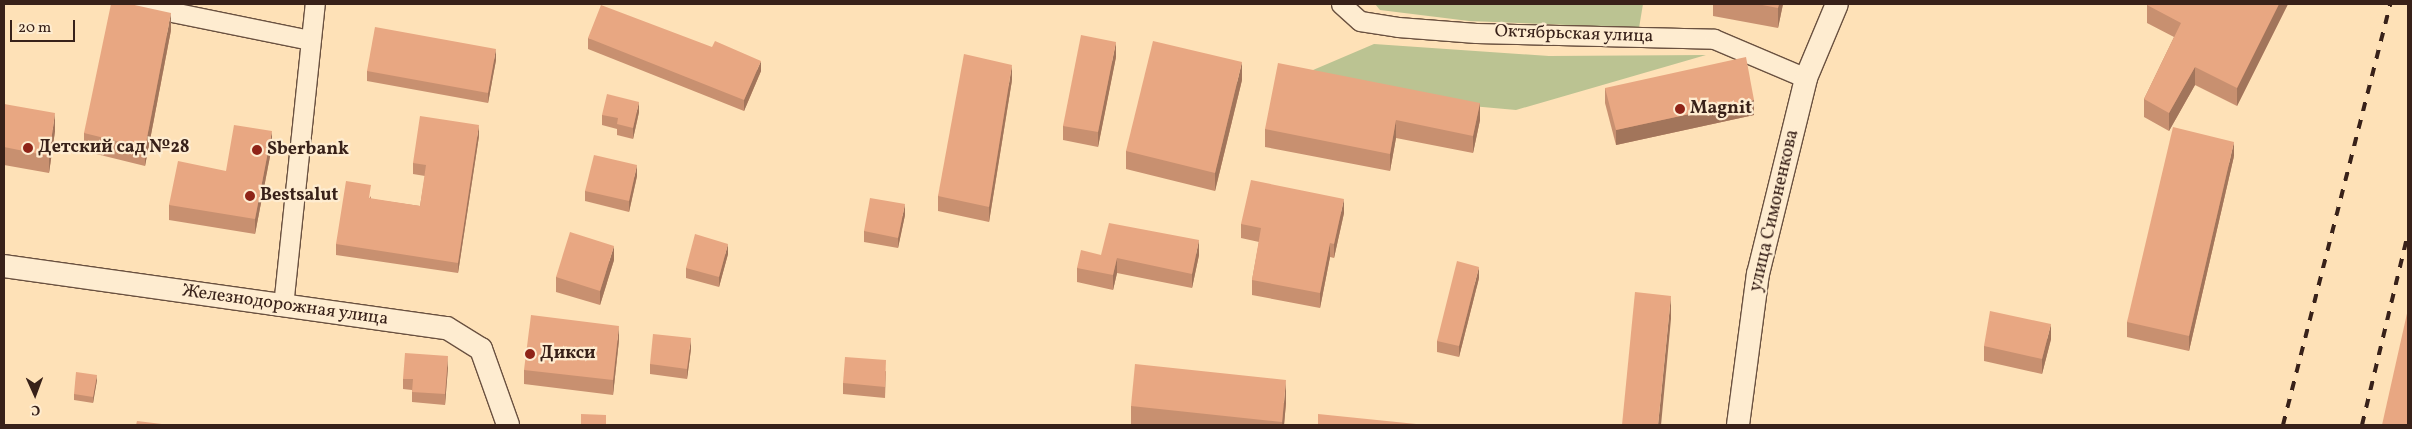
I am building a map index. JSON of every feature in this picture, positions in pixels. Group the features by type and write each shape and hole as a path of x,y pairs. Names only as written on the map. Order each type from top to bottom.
{"street":[{"path":"133,4 310,40"},
{"path":"283,306 315,4"},
{"name":"Октябрьская улица","path":"1341,4 1360,21 1398,27 1476,33 1714,39 1806,78"},
{"name":"улица Симоненкова","path":"1738,425 1758,274 1806,78 1837,4"},
{"name":"Железнодорожная улица","path":"4,266 447,328 481,348 508,425"}],"green space":[{"path":"1375,4 1643,4 1639,28 1469,21 1380,10"},
{"path":"1374,44 1549,56 1706,55 1516,110 1449,104 1299,76"}],"building":[{"path":"111,4 130,4 171,13 145,148 84,133"},
{"path":"1757,4 1779,4 1778,8"},
{"path":"2147,4 2279,4 2237,88 2195,67 2169,113 2144,99 2181,23"},
{"path":"601,5 712,47 715,41 761,61 744,100 588,38"},
{"path":"375,27 496,49 488,93 367,71"},
{"path":"1081,35 1116,42 1098,132 1063,126"},
{"path":"1153,41 1242,62 1215,173 1126,151"},
{"path":"964,54 1012,65 989,207 938,196"},
{"name":"Magnit","path":"1746,57 1754,100 1616,130 1605,88"},
{"path":"1278,63 1480,103 1473,136 1396,120 1390,154 1265,129"},
{"path":"607,94 639,102 633,128 617,124 618,118 602,115"},
{"path":"4,104 55,113 49,156 4,147"},
{"path":"420,116 479,125 458,263 336,244 346,181 371,185 369,198 420,206 426,165 413,163"},
{"path":"234,125 272,131 255,219 169,205 178,161 226,171"},
{"path":"2173,127 2234,142 2189,336 2127,322"},
{"path":"594,155 637,165 629,201 585,191"},
{"path":"1251,180 1344,199 1334,244 1330,243 1320,293 1252,280 1261,228 1241,224"},
{"path":"870,198 905,204 898,238 864,231"},
{"path":"1109,223 1199,240 1192,274 1117,258 1113,275 1077,268 1081,250 1101,255"},
{"path":"570,232 614,246 600,291 556,277"},
{"path":"695,234 728,244 719,277 686,268"},
{"path":"1457,261 1479,267 1459,346 1437,341"},
{"path":"1635,292 1671,296 1658,425 1622,425"},
{"path":"2408,309 2408,425 2382,425"},
{"path":"1990,311 2051,324 2042,359 1984,346"},
{"path":"531,315 619,326 613,380 524,370"},
{"path":"653,334 691,338 687,369 650,364"},
{"path":"405,353 448,356 445,394 412,392 413,379 403,379"},
{"path":"845,357 886,360 885,387 843,383"},
{"path":"1135,364 1286,380 1282,422 1131,406"},
{"path":"76,372 97,375 93,397 74,394"},
{"path":"581,414 606,415 606,425 581,425"},
{"path":"1318,414 1426,425 1318,425"},
{"path":"137,421 170,425 136,425"}],"railway":[{"path":"2283,425 2390,4"},
{"path":"2362,425 2408,233"}],"place":[{"name":"Magnit","path":"1680,109"},
{"name":"Детский сад №28","path":"28,148"},
{"name":"Sberbank","path":"257,150"},
{"name":"Bestsalut","path":"250,196"},
{"name":"Дикси","path":"530,354"}]}
